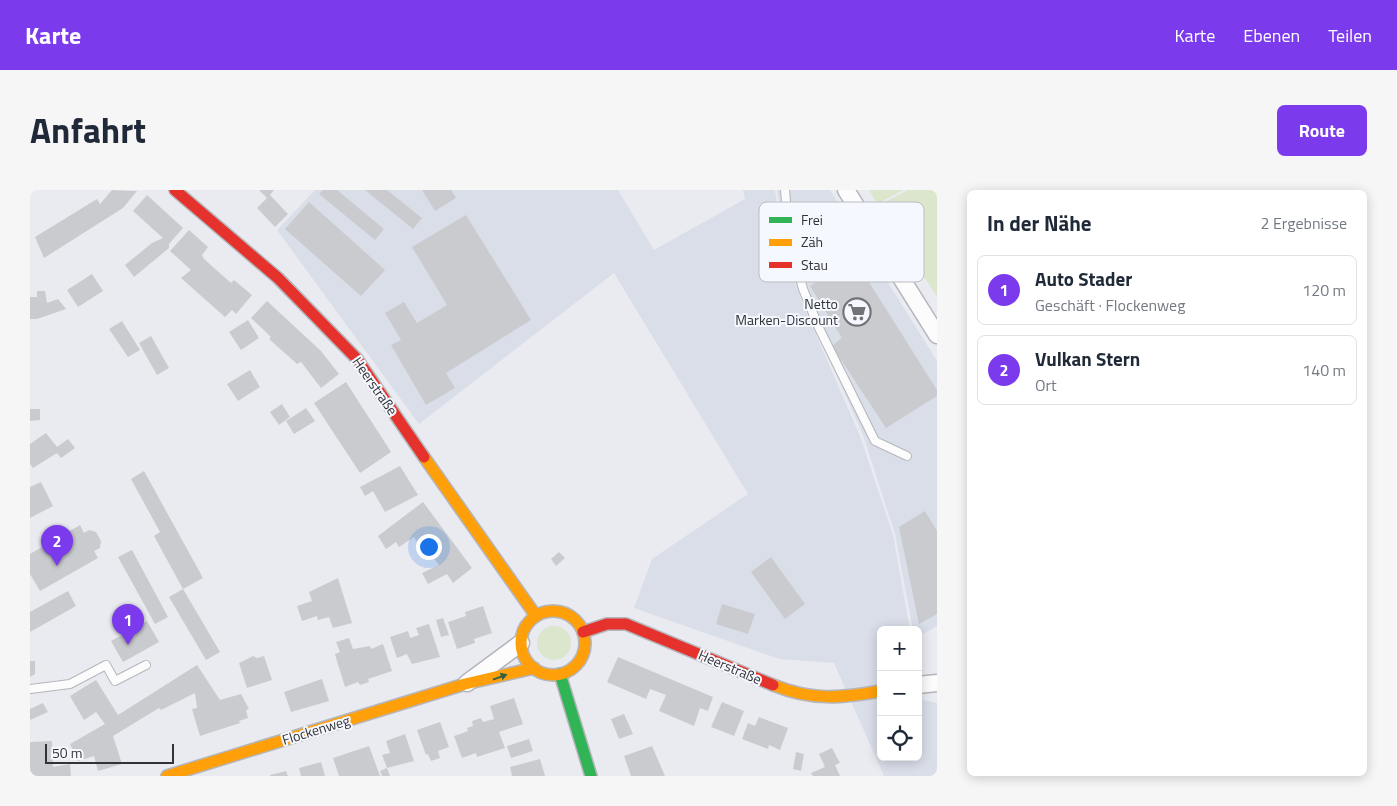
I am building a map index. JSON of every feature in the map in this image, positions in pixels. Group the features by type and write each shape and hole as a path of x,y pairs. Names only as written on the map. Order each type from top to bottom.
{"street":[{"name":"Heerstraße","path":"175,190 278,278 357,359 452,499 536,616"},
{"path":"846,190 854,202"},
{"path":"904,282 937,334"},
{"path":"544,612 563,612 572,617 583,632 585,641 581,658 576,665 560,674 542,673 534,668 523,652 521,643 526,628 536,616 544,612"},
{"name":"Heerstraße","path":"583,632 607,624 626,624 788,692 819,698 846,697 877,693"},
{"name":"Flockenweg","path":"465,684 521,643"},
{"name":"Flockenweg","path":"167,776 465,684 490,681 516,671 534,668"},
{"path":"560,674 591,776"},
{"path":"922,684 937,682"}],"lane":[{"path":"801,282 819,328 875,441 907,456"},
{"path":"30,689 70,684 106,665 114,681 146,665"}],"shaded area":[{"path":"315,190 618,190 654,250 745,199 743,190 775,190 777,202 759,202 759,282 795,282 801,300 860,436 893,535 909,626 877,626 877,760 834,663 779,659 634,608 652,559 748,494 614,273 419,424 277,230"},
{"path":"777,190 830,190 838,202 779,202"},
{"path":"800,282 888,282 937,361 937,626 922,635 922,626 912,626 895,534 863,435 821,340"},
{"path":"922,694 923,700 937,703 937,776 884,776 877,761 922,761"}],"green space":[{"path":"869,190 903,190 881,202 876,202"},
{"path":"908,190 937,190 937,296 924,277 924,202 885,202"},
{"path":"554,626 566,631 571,643 566,655 554,660 542,655 537,643 542,631"}],"building":[{"path":"112,190 137,191 123,208 44,258 35,237 97,199 100,204"},
{"path":"259,190 274,190 270,195 288,214 275,227 257,208 267,198"},
{"path":"323,190 337,190 384,229 375,240 319,194"},
{"path":"365,190 387,190 422,218 413,229"},
{"path":"422,190 451,190 456,198 435,211"},
{"path":"147,195 183,228 169,244 169,248 134,277 125,265 152,243 163,238 133,211"},
{"path":"309,202 385,270 361,296 285,229"},
{"path":"466,215 531,320 446,373 455,388 426,405 391,345 401,340 385,313 404,302 417,323 447,305 412,247"},
{"path":"189,230 208,247 202,255 204,259 231,283 234,280 252,295 236,314 232,310 225,317 181,278 191,270 170,251"},
{"path":"92,274 103,291 78,307 67,290"},
{"name":"Netto Marken-Discount","path":"816,282 869,282 937,390 937,396 886,428 832,346 842,338 810,286"},
{"path":"37,291 45,291 47,303 58,299 66,309 37,319 30,319 30,297 37,297"},
{"path":"267,301 321,351 339,374 321,388 301,362 297,364 269,339 271,337 251,318"},
{"path":"248,320 259,338 241,350 229,332"},
{"path":"122,321 140,350 128,357 109,329"},
{"path":"151,336 169,368 157,375 139,343"},
{"path":"250,370 260,387 238,401 227,384"},
{"path":"346,382 391,452 360,473 314,403"},
{"path":"282,404 290,417 279,425 270,412"},
{"path":"306,408 315,421 294,434 286,421"},
{"path":"30,409 40,409 40,420 30,421"},
{"path":"46,433 57,447 68,439 75,448 61,458 57,453 33,468 30,464 30,444"},
{"path":"400,466 418,495 385,512 373,491 365,496 360,487"},
{"path":"144,471 203,578 183,589 154,536 160,532 131,479"},
{"path":"41,482 53,506 30,518 30,487"},
{"path":"423,502 472,568 453,583 447,574 428,584 422,573 439,565 420,540 417,542 414,537 399,547 396,542 386,549 378,536"},
{"path":"925,511 937,531 937,614 919,624 899,527"},
{"path":"80,525 84,533 89,530 96,532 101,541 100,548 94,551 98,558 40,591 30,574 30,554"},
{"path":"132,550 168,617 155,624 118,557"},
{"path":"559,552 565,558 556,566 551,559"},
{"path":"771,557 805,604 785,619 751,572"},
{"path":"338,578 352,623 333,628 329,617 318,620 317,616 302,621 297,606 312,601 309,592"},
{"path":"183,589 220,652 206,660 169,597"},
{"path":"68,591 76,606 30,632 30,612"},
{"path":"722,604 755,614 748,634 716,624"},
{"path":"483,606 492,633 474,639 475,643 457,649 448,622 466,616 465,612"},
{"path":"443,618 449,635 441,637 436,620"},
{"path":"147,621 159,642 123,662 111,641"},
{"path":"429,624 440,657 412,664 407,654 397,658 390,637 408,631 410,638 419,635 416,628"},
{"path":"349,638 353,649 370,646 371,649 383,644 392,671 368,679 369,682 360,685 358,682 345,687 335,654 340,652 336,642"},
{"path":"253,656 257,658 264,656 272,680 247,688 239,663"},
{"path":"618,657 713,697 708,711 700,708 694,726 659,711 666,695 650,689 646,699 607,682"},
{"path":"30,661 35,661 35,674 30,677"},
{"path":"197,665 220,700 241,694 249,709 246,710 248,718 239,721 240,723 200,736 192,709 197,708 195,693 161,710 159,708 113,736 122,764 98,771 94,756 78,761 70,744 105,724 96,712 84,720 70,696 96,680 118,715"},
{"path":"322,679 329,701 291,712 284,692"},
{"path":"514,698 523,724 499,732 505,748 477,757 476,753 462,758 454,736 468,731 467,728 473,726 472,721 481,718 483,722 494,719 490,706"},
{"path":"722,702 744,711 734,736 711,727"},
{"path":"43,703 48,712 30,720 30,709"},
{"path":"624,714 633,734 619,739 611,719"},
{"path":"759,717 788,728 780,750 769,745 768,749 742,739 748,723 755,726"},
{"path":"440,722 449,747 438,751 440,758 431,761 428,754 426,755 417,730"},
{"path":"405,734 414,761 387,768 382,755 390,753 386,741"},
{"path":"529,739 533,751 511,758 507,746"},
{"path":"52,741 53,767 70,764 71,776 30,776 30,742"},
{"path":"369,746 380,776 339,776 333,758"},
{"path":"652,746 665,776 631,776 624,756"},
{"path":"832,748 840,763 835,765 840,776 813,776 811,773 825,767 819,754"},
{"path":"796,752 804,754 801,771 793,769"},
{"path":"540,759 545,776 512,776 510,767"},
{"path":"321,762 325,776 301,776 299,768"},
{"path":"387,768 390,776 382,776 380,771"},
{"path":"286,771 288,776 270,776 270,775"}],"traffic: fast":[{"path":"560,674 591,776"}],"traffic: slow":[{"path":"424,457 536,616"},
{"path":"553,611 571,617 579,625 585,643 579,661 571,669 553,675 535,669 527,661 521,643 527,625 535,617 553,611"},
{"path":"167,776 465,684 534,668"},
{"path":"773,685 801,694 827,697 877,692"}],"traffic: jam":[{"path":"175,190 278,278 357,359 424,457"},
{"path":"583,632 607,624 626,624 773,685"}],"place":[{"name":"Netto Marken-Discount","path":"857,312"},
{"name":"Vulkan Stern","path":"57,566"},
{"name":"Auto Stader","path":"128,645"}]}
